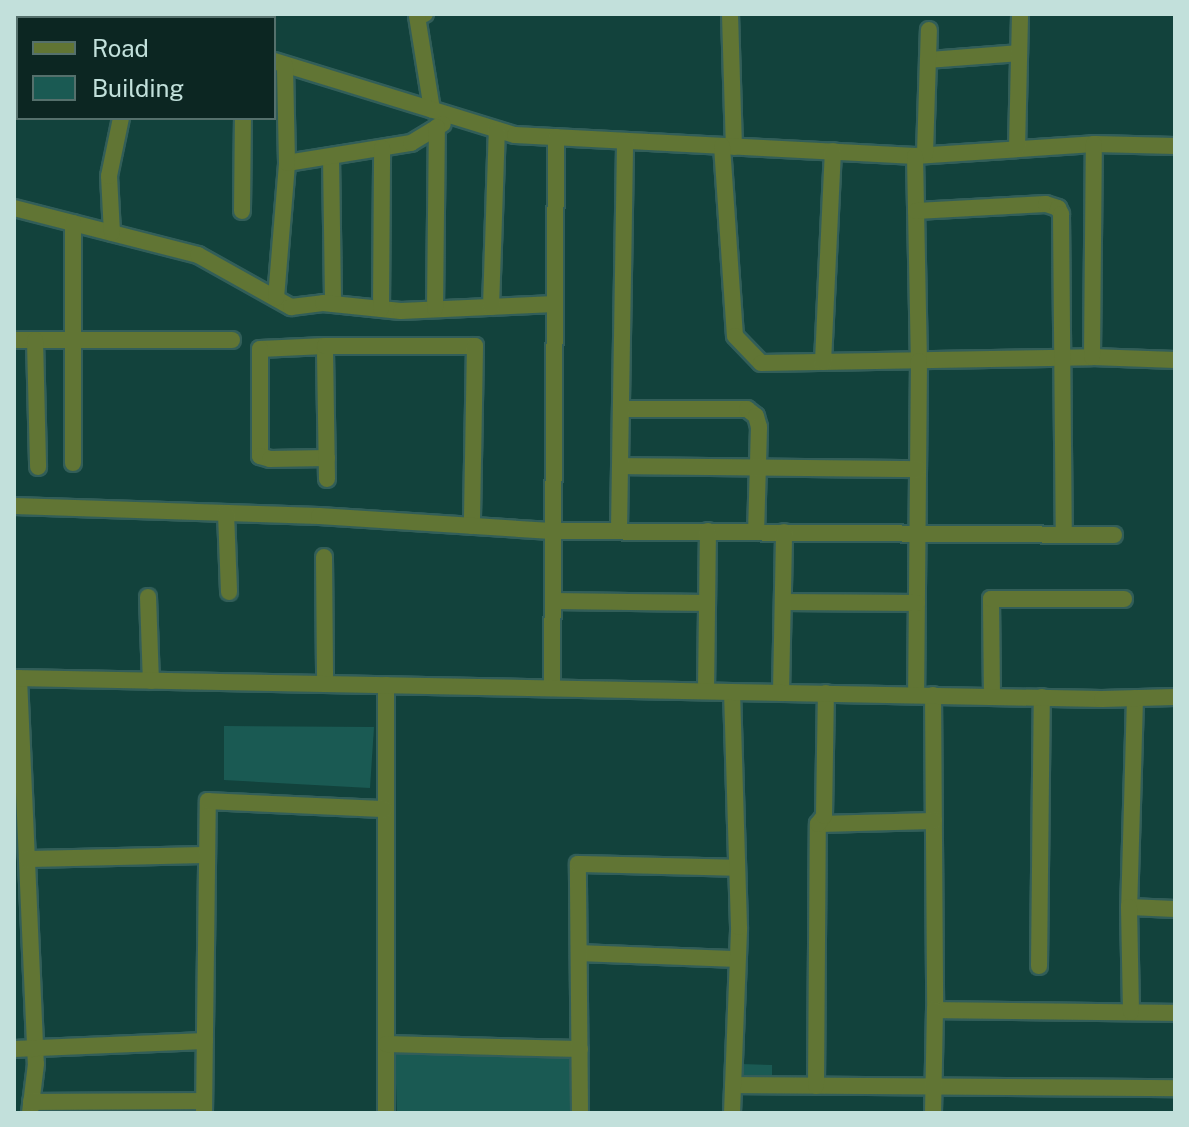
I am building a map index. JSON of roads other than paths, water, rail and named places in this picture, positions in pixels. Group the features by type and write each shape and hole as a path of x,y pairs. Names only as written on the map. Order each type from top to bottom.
{"street":[{"path":"414,14 432,110"},
{"path":"730,14 728,146 735,336 761,363 1092,357 1175,360"},
{"path":"1017,148 1020,14"},
{"path":"929,30 916,211 919,361 917,603 934,821 933,1113"},
{"path":"928,60 1019,53"},
{"path":"276,298 287,163 280,63 515,135 920,155 1094,144 1175,146"},
{"path":"287,163 411,143 455,117"},
{"path":"112,233 109,176 121,120"},
{"path":"242,211 243,120"},
{"path":"435,309 437,127"},
{"path":"491,307 497,130"},
{"path":"552,688 556,137"},
{"path":"619,529 625,141"},
{"path":"1092,357 1094,144"},
{"path":"381,309 382,148"},
{"path":"823,362 833,151"},
{"path":"331,156 333,304"},
{"path":"916,211 1046,204 1058,208 1061,214 1064,534"},
{"path":"14,208 198,255 291,307 333,304 381,309 435,309 555,304"},
{"path":"73,223 73,463"},
{"path":"14,340 232,340"},
{"path":"35,340 38,467"},
{"path":"325,346 327,479"},
{"path":"327,458 270,459 260,456 260,349 475,346 472,526"},
{"path":"621,409 747,409 756,416 759,427 756,532"},
{"path":"621,466 918,469"},
{"path":"14,506 226,513 552,531 619,529 1114,535"},
{"path":"226,513 229,592"},
{"path":"706,691 708,531"},
{"path":"781,693 784,532"},
{"path":"324,557 325,684"},
{"path":"148,597 151,681"},
{"path":"992,696 991,599 1124,599"},
{"path":"553,601 707,603"},
{"path":"783,602 917,603"},
{"path":"385,809 208,801 204,1107 31,1107 35,1049 27,859 19,785 16,678 781,693 1175,697"},
{"path":"386,685 386,1113"},
{"path":"732,692 737,868 732,1113"},
{"path":"816,1086 818,824 824,816 826,693"},
{"path":"1039,966 1042,697"},
{"path":"1131,1012 1129,907 1135,698"},
{"path":"818,824 934,821"},
{"path":"27,859 207,855"},
{"path":"580,1113 578,864 737,868"},
{"path":"1129,907 1175,909"},
{"path":"579,953 737,959"},
{"path":"935,1010 1175,1013"},
{"path":"14,1049 205,1041"},
{"path":"386,1044 580,1049"},
{"path":"733,1085 933,1089 1175,1088"}]}
